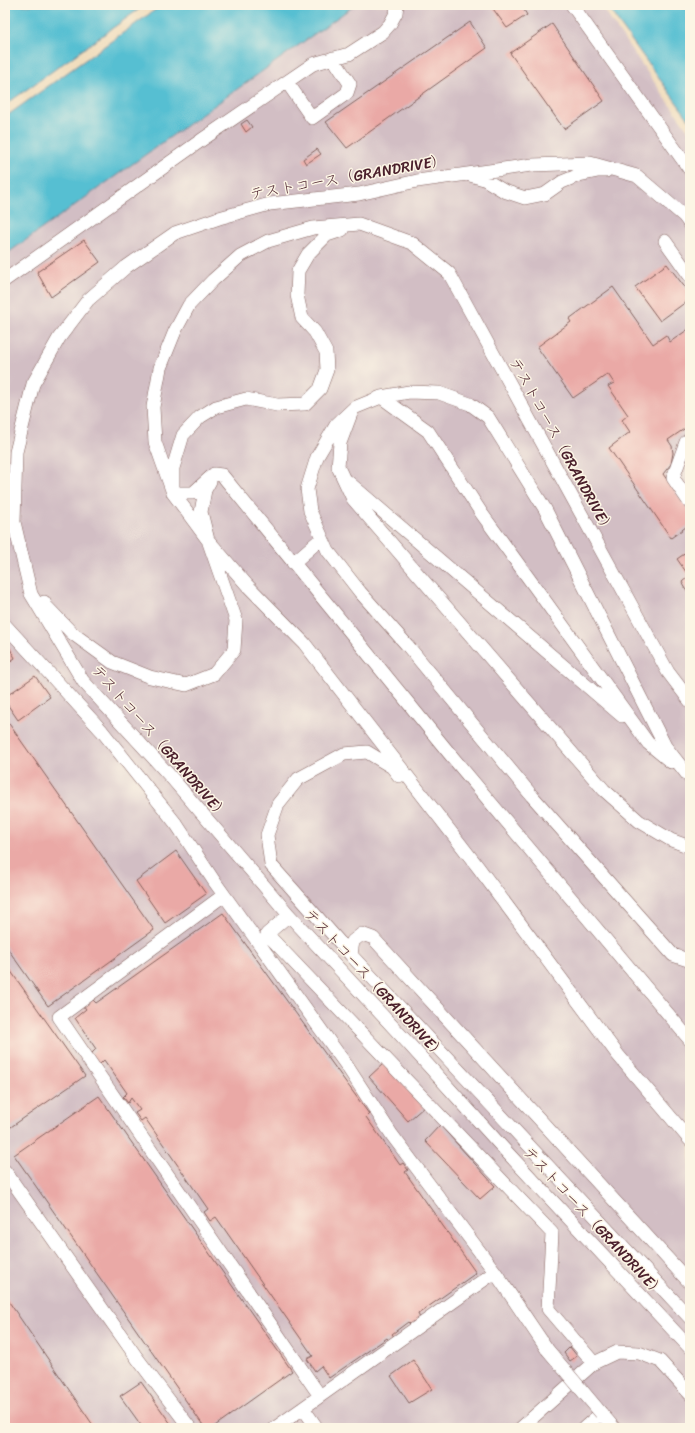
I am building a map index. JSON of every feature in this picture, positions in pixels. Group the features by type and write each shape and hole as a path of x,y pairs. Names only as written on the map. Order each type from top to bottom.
{"street":[{"path":"5,280 203,139 313,64 349,54 383,32 390,24 396,13 397,5"},
{"path":"572,5 690,170"},
{"path":"287,82 312,118 347,93 350,84 333,58"},
{"name":"テストコース（GRANDRIVE）","path":"690,224 684,216 637,176 590,163 532,165 417,181 359,194 270,204 219,218 175,233 126,267 88,300 59,338 33,384 16,452 14,522 32,594 83,681 170,776 289,915 408,1042 502,1148 690,1348"},
{"path":"464,174 484,179 504,191 525,198 545,194 562,182 579,175 598,171 621,172"},
{"path":"359,224 327,235 308,254 298,272 297,295 302,318 315,332 326,352 327,370 320,389 305,404 277,405 246,399 216,407 200,417 183,435 173,468 173,493 193,493 214,474 222,475 454,760 690,1040"},
{"name":"テストコース（GRANDRIVE）","path":"690,700 668,672 449,273 412,243 359,224 313,228 268,241 240,256 212,280 189,305 175,331 160,368 153,407 155,442 173,493 208,540 246,585 304,643 478,867 618,1055 690,1140"},
{"path":"665,241 690,276"},
{"path":"690,778 665,746 545,510 488,417 470,404 439,393 409,392 381,397 354,408 336,425 318,457 307,489 310,511 328,551 360,592 407,645 532,796 673,955 688,960 690,959"},
{"path":"381,397 428,431 482,514 648,743 690,778"},
{"path":"354,408 340,442 338,467 353,499 604,790 639,821 671,840 690,847"},
{"path":"690,439 686,442 672,478 690,503"},
{"path":"23,560 46,606 72,633 112,662 150,677 186,685 214,674 234,650 236,620 208,540 201,512 205,490 214,474"},
{"path":"344,478 639,731"},
{"path":"293,563 322,538"},
{"path":"5,625 102,731 177,825 224,895 347,1066 392,1135 495,1272 547,1349 614,1428"},
{"path":"478,867 392,767 367,752 344,754 298,779 278,804 267,835 271,865 351,955 690,1318"},
{"path":"224,895 59,1017 320,1396"},
{"path":"289,915 267,934 552,1233 548,1309 594,1363"},
{"path":"351,955 353,941 362,934 373,938 690,1283"},
{"path":"5,1171 137,1358 190,1428"},
{"path":"275,1428 495,1272"},
{"path":"521,1428 594,1363 617,1352 639,1353 660,1361 690,1394"},
{"path":"303,1408 317,1428"},
{"path":"584,1428 600,1413"}],"shaded area":[{"path":"352,5 600,5 690,133 690,1428 5,1428 5,239"}],"water":[{"path":"5,5 145,5 5,105"},
{"path":"162,5 355,5 5,255 5,117"},
{"path":"606,5 690,5 690,121"}],"building":[{"path":"521,5 527,15 507,28 491,6"},
{"path":"470,22 487,48 347,148 326,122"},
{"path":"552,24 604,101 564,129 510,53"},
{"path":"247,120 252,127 246,132 241,124"},
{"path":"317,149 321,154 306,164 303,159"},
{"path":"84,240 100,262 51,297 37,272"},
{"path":"667,264 690,294 690,299 660,321 635,287"},
{"path":"613,287 653,344 666,335 670,342 690,328 690,425 668,440 672,446 673,453 671,464 663,474 690,513 690,524 671,538 609,448 630,432 622,420 628,415 608,386 614,383 608,374 573,398 537,347 571,322 569,319"},
{"path":"690,550 690,596 682,582 689,576 677,559"},
{"path":"8,645 15,658 5,665 5,648"},
{"path":"35,676 50,697 18,720 5,701 5,697"},
{"path":"5,718 154,930 48,1006 5,945"},
{"path":"176,851 206,894 165,923 136,881"},
{"path":"223,913 369,1114 366,1117 400,1165 403,1163 408,1170 405,1172 476,1273 418,1314 421,1320 412,1326 408,1322 392,1334 395,1338 390,1342 387,1338 329,1378 321,1366 315,1371 307,1359 313,1356 216,1217 210,1221 204,1212 208,1209 145,1118 141,1121 135,1113 140,1110 131,1098 128,1103 123,1097 127,1093 104,1060 99,1065 91,1054 96,1049 75,1018 86,1009 83,1005 92,999 96,1003"},
{"path":"5,963 85,1076 5,1131"},
{"path":"384,1063 424,1107 408,1121 369,1077"},
{"path":"99,1096 292,1371 212,1428 205,1428 14,1155"},
{"path":"440,1125 495,1186 480,1199 425,1141"},
{"path":"5,1296 95,1428 5,1428"},
{"path":"570,1347 577,1356 570,1361 564,1353"},
{"path":"413,1360 432,1389 409,1403 391,1376"},
{"path":"141,1382 171,1424 165,1428 143,1428 120,1396"}]}
